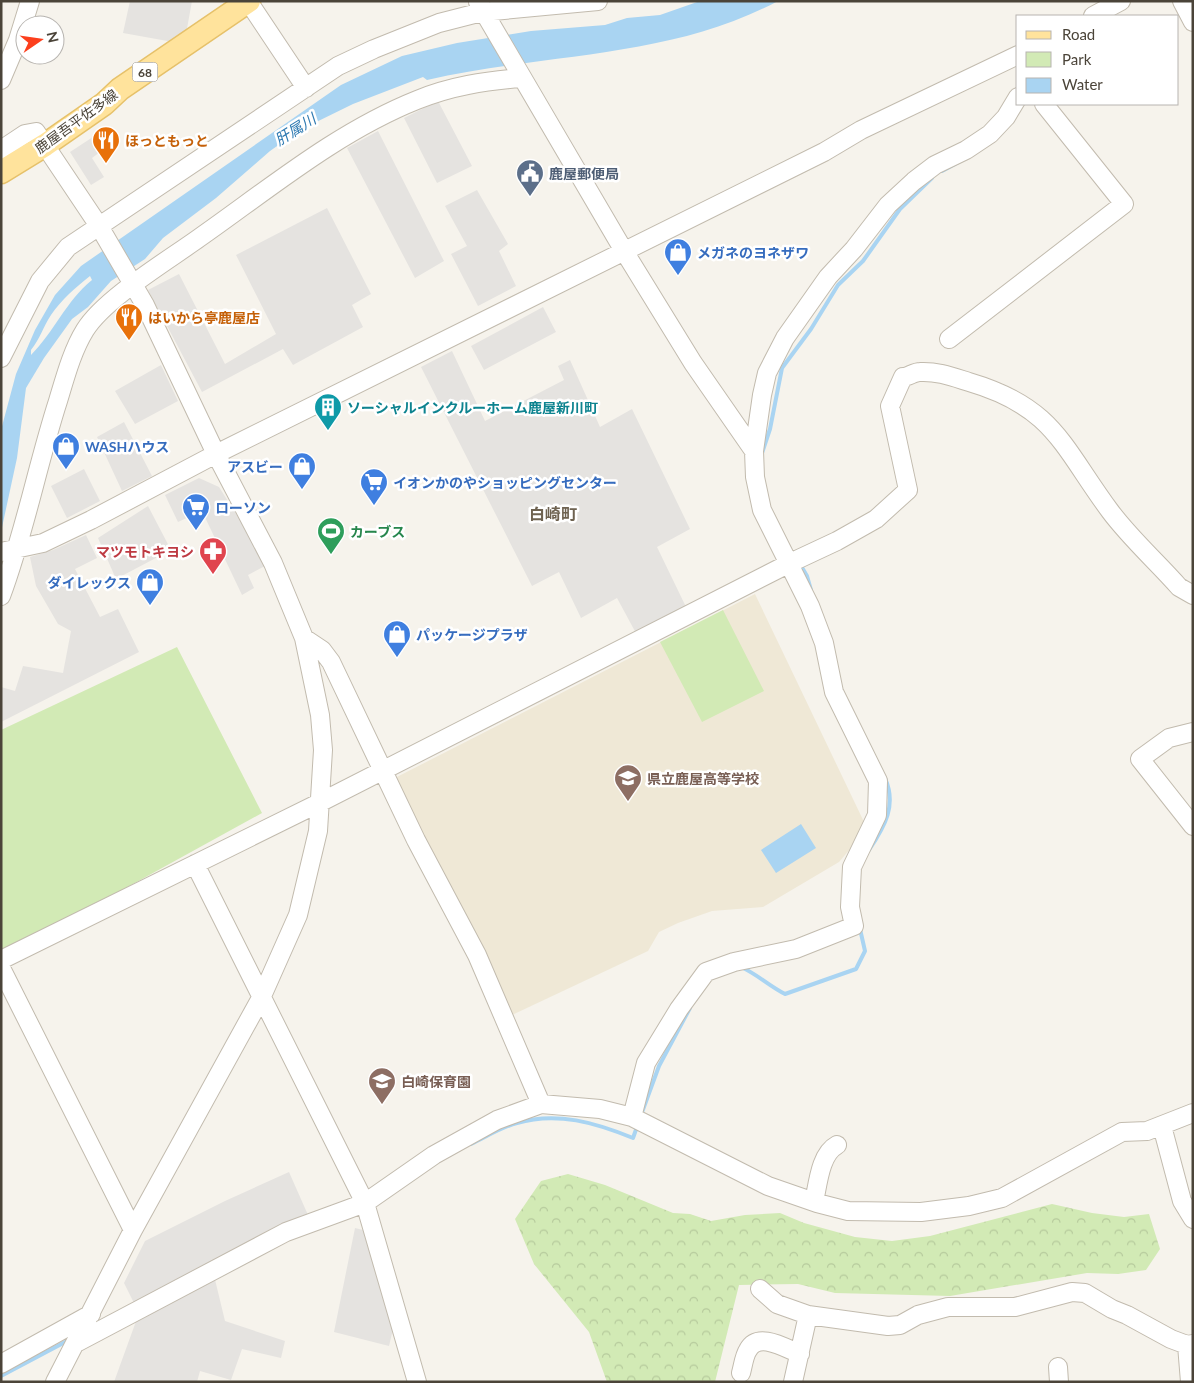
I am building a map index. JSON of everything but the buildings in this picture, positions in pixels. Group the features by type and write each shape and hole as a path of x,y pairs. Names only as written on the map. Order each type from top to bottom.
{"main road":[{"name":"鹿屋吾平佐多線","path":"1,172 45,145 104,104 120,89 249,2"}],"street":[{"path":"1,80 18,40 30,1"},
{"path":"1,358 40,281 68,247 338,66 405,35 482,11 598,1"},
{"path":"1095,15 1121,1"},
{"path":"1182,1 1193,22"},
{"path":"249,2 306,88"},
{"path":"482,11 624,251 693,363 754,451"},
{"path":"9,550 43,543 83,524 216,454 824,152 861,130 1016,56"},
{"path":"1,596 9,550 73,357 84,331 96,315 133,284 342,138 415,101 462,85 519,74"},
{"path":"632,1117 646,1063 678,1009 706,972 734,962 796,949 854,926 850,907 852,867 877,816 879,799 878,781 834,692 824,643 810,606 762,510 755,477 754,451 767,373 785,338 828,277 854,249 888,205 914,181 990,134 1006,116 1016,100"},
{"path":"949,339 1124,204 1045,105"},
{"path":"1,150 25,134 36,132 99,226 133,284 190,396 216,454 273,563 304,638 315,693 323,750 321,802 310,871 298,915 262,996 133,1230 78,1342 55,1382"},
{"path":"1,960 321,802 790,563 837,541 876,519 908,490 890,406 903,377 919,372 940,373 988,388 1017,401 1043,419 1059,436 1111,512 1180,587 1193,596"},
{"path":"304,638 322,650 331,662 382,771 477,955 542,1104"},
{"path":"315,693 343,687"},
{"path":"1193,732 1169,738 1140,759 1193,826"},
{"path":"195,864 365,1203 417,1382"},
{"path":"1,968 133,1230"},
{"path":"78,1342 286,1232 365,1203 434,1155 497,1120 542,1104 600,1109 632,1117 768,1186 814,1202 848,1211 921,1212 969,1206 1002,1198 1122,1132 1147,1131 1193,1113"},
{"path":"1162,1126 1182,1201 1193,1219"},
{"path":"814,1202 825,1158 830,1149 837,1145"},
{"path":"760,1289 777,1304 808,1315 888,1326 900,1325 918,1315 948,1307 1015,1307 1072,1292 1085,1293 1112,1310 1127,1315 1171,1339 1190,1344 1190,1382"},
{"path":"1,1364 92,1314"},
{"path":"793,1382 808,1315"},
{"path":"741,1374 748,1349 756,1342 765,1340 800,1354"}],"shaded area":[{"path":"130,1 192,1 186,34 173,42 123,33"},
{"path":"438,101 472,166 437,183 404,118"},
{"path":"378,131 444,261 415,278 347,148"},
{"path":"99,133 108,146 92,158 104,177 91,185 70,152"},
{"path":"477,190 508,244 499,251 516,286 478,306 451,254 467,246 445,206"},
{"path":"327,208 371,294 352,305 363,327 293,365 283,349 202,392 148,290 179,274 225,364 276,334 236,255"},
{"path":"543,307 556,332 484,370 471,346"},
{"path":"452,351 485,421 564,380 558,366 570,360 600,427 632,409 690,529 657,547 687,609 637,635 617,598 581,618 559,572 532,586 421,367"},
{"path":"161,365 178,401 135,424 115,391"},
{"path":"124,422 152,476 122,491 97,437"},
{"path":"84,469 100,501 67,518 51,486"},
{"path":"199,478 219,487 245,528 265,566 248,575 254,588 242,595 202,511 178,522 165,495"},
{"path":"148,506 171,550 116,579 98,538"},
{"path":"86,535 97,558 75,569 100,617 118,609 139,652 1,722 1,687 15,691 23,666 63,673 71,631 58,624 36,586 30,557 53,550"},
{"name":"県立鹿屋高等学校","path":"755,594 865,824 851,848 839,862 763,907 712,911 678,923 659,932 648,951 512,1015 391,780"},
{"path":"289,1172 308,1215 211,1263 225,1321 285,1341 281,1358 242,1349 231,1380 200,1371 197,1382 114,1382 139,1313 124,1283 145,1241 225,1201"},
{"path":"355,1228 371,1232 384,1301 394,1325 389,1346 334,1332"}],"green space":[{"path":"723,610 764,691 702,722 660,642"},
{"path":"177,647 262,813 4,955 1,949 1,730"},
{"path":"568,1174 605,1185 673,1213 690,1214 711,1221 745,1215 780,1213 804,1223 855,1237 892,1241 930,1236 1052,1204 1092,1213 1124,1217 1149,1214 1160,1249 1146,1270 1118,1274 1087,1273 950,1296 835,1293 798,1284 739,1285 715,1382 607,1382 589,1332 534,1264 515,1219 541,1181"}],"water":[{"name":"肝属川","path":"700,1 778,1 737,20 694,34 651,44 472,71 427,80 423,77 353,104 300,130 270,151 216,198 163,238 145,259 111,281 88,307 72,319 44,358 26,388 17,458 1,532 1,430 16,374 35,330 55,295 81,266 341,85 402,56 457,43 531,31 605,25 627,18 660,15","holes":["90,276 92,280 75,297 47,337 31,355 31,350 55,309"]},
{"path":"801,824 816,848 776,873 761,850"}],"waterway":[{"path":"942,171 966,158"},
{"path":"762,453 770,429 782,368 811,329 838,285 863,261 900,209 932,178"},
{"path":"800,564 807,576 811,590"},
{"path":"869,850 888,815 890,797 885,778"},
{"path":"741,967 785,994 856,969 865,951 860,929"},
{"path":"641,1115 659,1066 690,1008"},
{"path":"471,1144 505,1127 547,1118 591,1123 633,1138 638,1124"},
{"path":"1,1376 69,1340"}],"place":[{"name":"ほっともっと","path":"106,164"},
{"name":"鹿屋郵便局","path":"530,197"},
{"name":"メガネのヨネザワ","path":"678,276"},
{"name":"はいから亭鹿屋店","path":"129,341"},
{"name":"ソーシャルインクルーホーム鹿屋新川町","path":"328,431"},
{"name":"WASHハウス","path":"66,470"},
{"name":"アスビー","path":"302,490"},
{"name":"イオンかのやショッピングセンター","path":"374,506"},
{"name":"ローソン","path":"196,531"},
{"name":"カーブス","path":"331,555"},
{"name":"マツモトキヨシ","path":"213,575"},
{"name":"ダイレックス","path":"150,606"},
{"name":"パッケージプラザ","path":"397,658"},
{"name":"県立鹿屋高等学校","path":"628,802"},
{"name":"白崎保育園","path":"382,1105"}],"district":[{"name":"白崎町","path":"553,513"}]}
